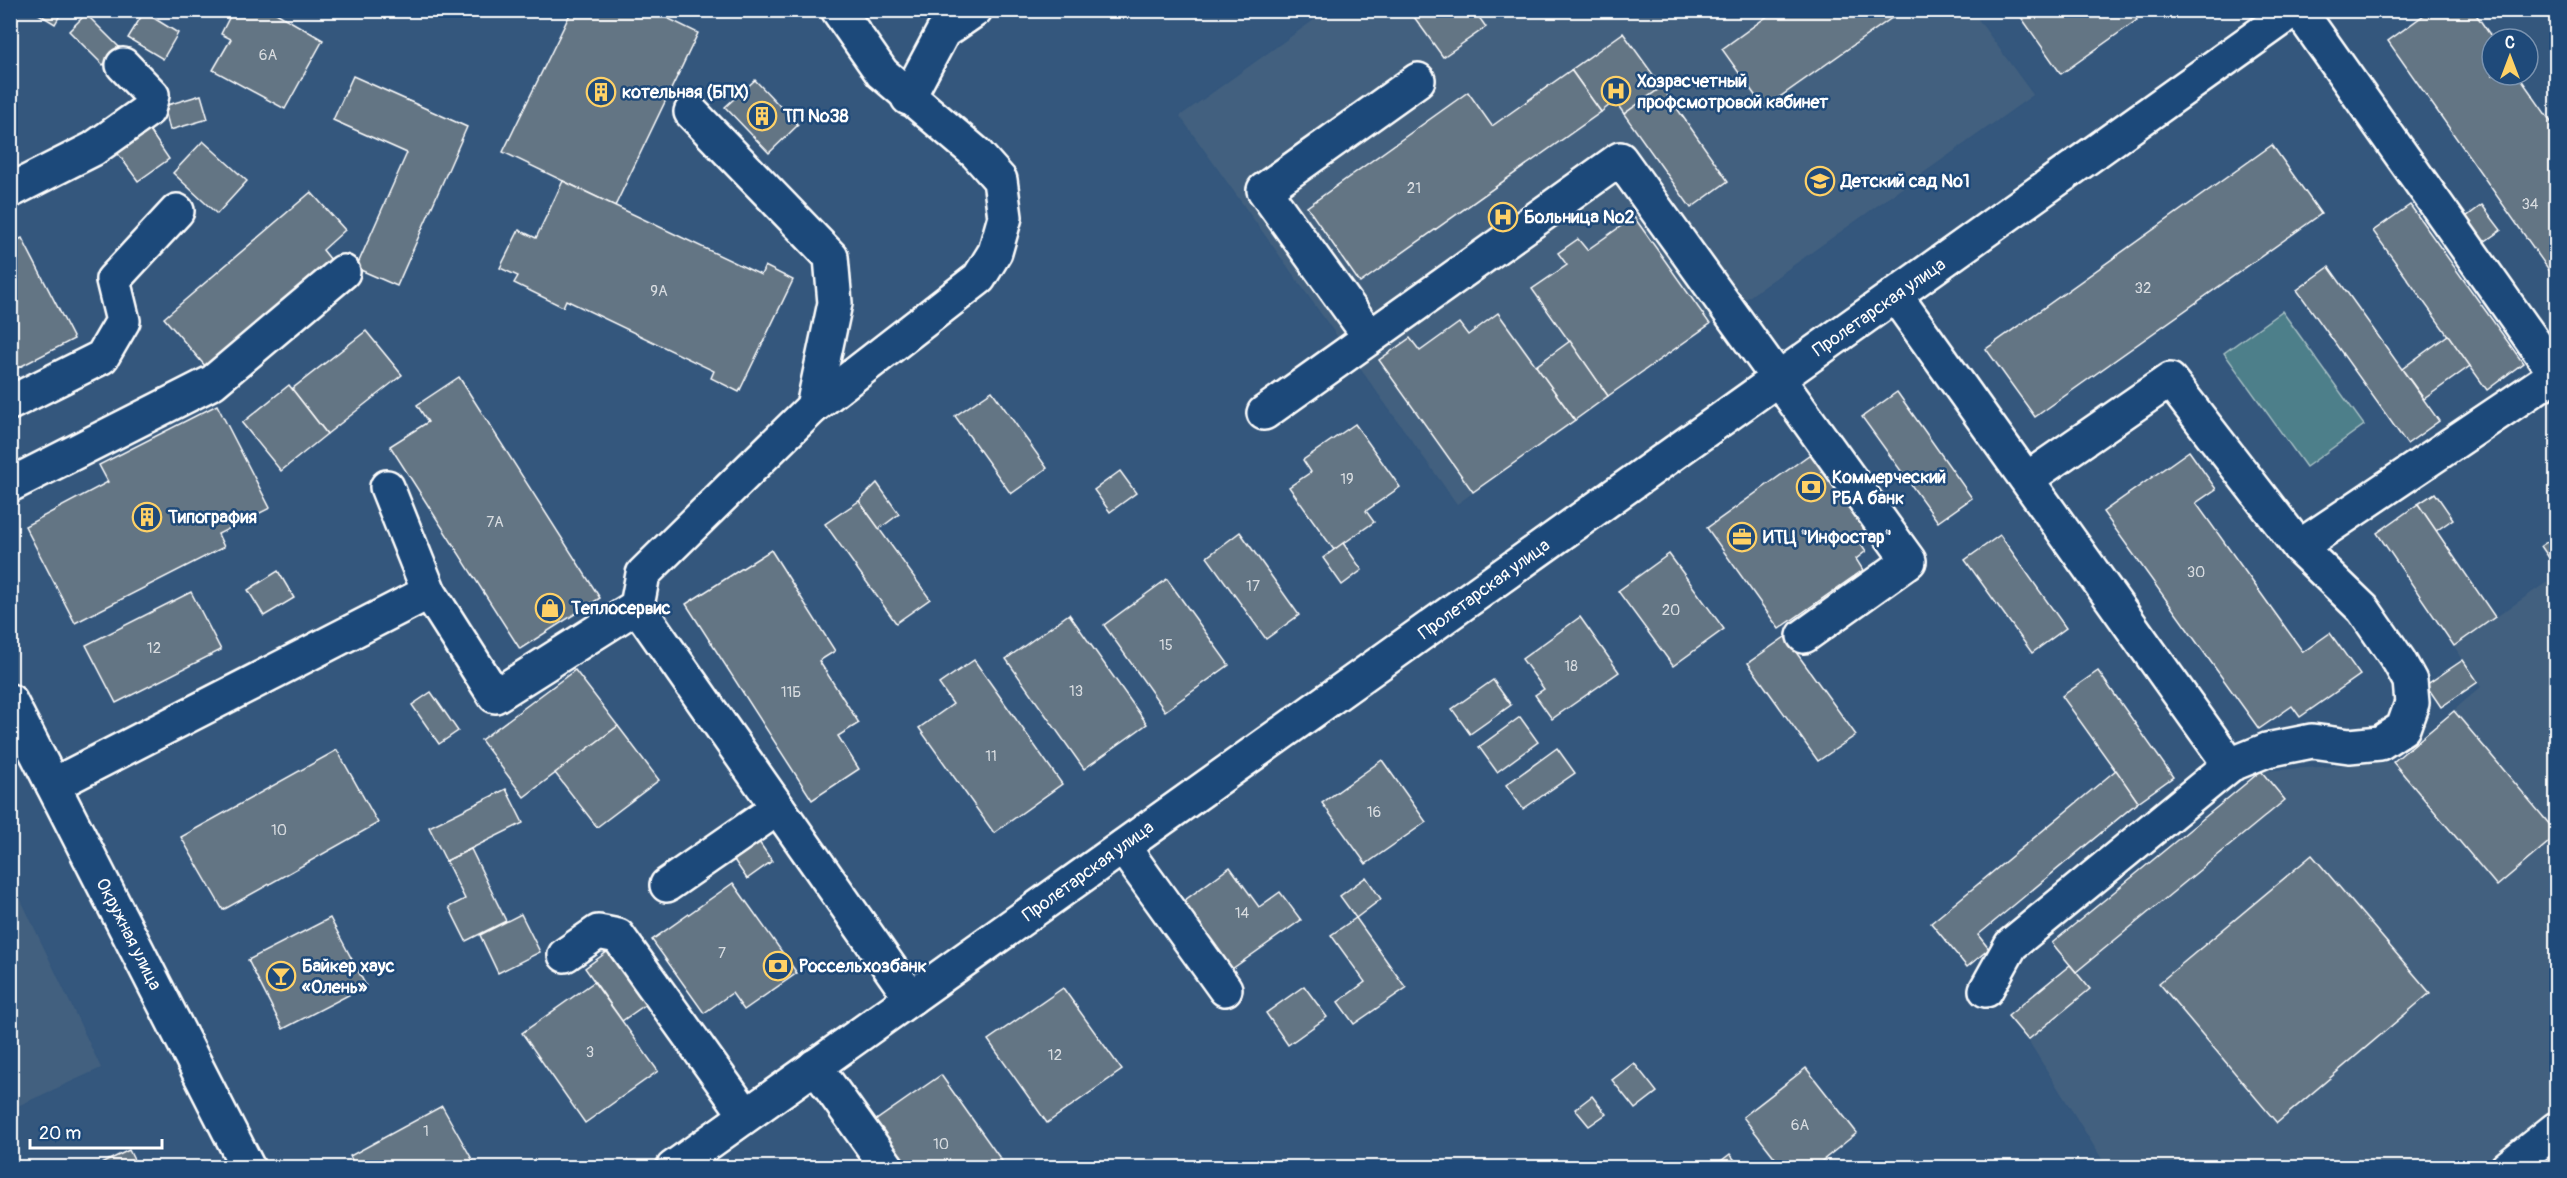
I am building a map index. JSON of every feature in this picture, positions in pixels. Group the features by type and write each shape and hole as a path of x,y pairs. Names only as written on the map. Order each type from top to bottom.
{"main road":[{"path":"838,10 882,73 908,98 976,153 1000,180 1005,217 995,252 979,278 813,407 643,574 637,606 911,998"},
{"path":"908,98 943,32 975,10"},
{"name":"Пролетарская улица","path":"673,1167 2294,10"},
{"path":"2299,547 2556,374 2300,10"},
{"path":"10,191 93,149 148,110 152,95 123,64"},
{"path":"1370,337 1264,190 1418,80"},
{"path":"691,112 831,257 835,303 813,407"},
{"path":"1263,413 1620,159 1909,561 1804,636"},
{"path":"10,403 102,357 123,321 112,280 177,211"},
{"path":"10,485 213,382 343,272"},
{"path":"1895,295 2230,765"},
{"path":"1986,990 2011,945 2230,765 2267,750 2312,741 2349,746 2380,743 2403,728 2412,703 2410,681 2363,609 2299,547 2170,380 2027,479"},
{"path":"387,487 429,592 495,696 637,606"},
{"path":"53,785 429,592"},
{"name":"Окружная улица","path":"10,701 248,1167"},
{"path":"668,885 778,808"},
{"path":"1123,847 1225,989"},
{"path":"565,954 598,932 618,936 746,1115"},
{"path":"815,1066 888,1167"},
{"path":"2507,1167 2556,1129"}],"shaded area":[{"name":"Больница №2","path":"1328,10 1972,11 2033,95 1457,504 1180,116"},
{"path":"2556,576 2556,1167 2107,1167 2028,1040 2089,989 2052,943 2261,771 2393,762 2481,687 2454,646"},
{"path":"11,879 101,1068 10,1109"}],"green space":[{"path":"2282,311 2364,425 2306,467 2224,353"}],"building":[{"path":"32,10 63,10 55,24"},
{"path":"233,10 271,10 323,40 285,109 213,70 231,39 221,34"},
{"name":"котельная (БПХ)","path":"572,10 651,10 698,33 615,206 503,152"},
{"path":"1409,10 1474,10 1486,27 1443,57"},
{"path":"1776,10 1903,10 1764,108 1722,49"},
{"path":"2016,10 2131,10 2137,20 2061,74"},
{"path":"2431,10 2473,10 2485,27 2480,27 2480,87 2526,87 2556,129 2556,280 2388,41"},
{"path":"144,12 178,33 163,59 128,38"},
{"path":"86,14 120,48 103,65 69,31"},
{"path":"1623,33 1662,87 1624,114 1615,101 1601,112 1571,70"},
{"path":"1571,70 1601,112 1360,283 1307,207 1468,92 1492,126"},
{"path":"353,76 467,127 397,286 356,268 407,153 333,120"},
{"name":"ТП №38","path":"755,80 798,125 769,153 725,107"},
{"path":"1662,87 1728,181 1691,208 1624,114"},
{"path":"201,95 208,119 170,130 164,106"},
{"path":"148,128 169,159 138,181 116,151"},
{"path":"203,141 247,181 217,214 173,173"},
{"path":"2272,145 2321,214 2035,417 1986,349"},
{"path":"563,181 761,275 765,266 793,280 739,392 711,378 714,371 566,300 563,307 514,283 518,276 500,268 519,230 536,238"},
{"path":"311,192 345,230 323,250 331,260 206,367 164,318"},
{"path":"2410,205 2523,363 2487,390 2373,231"},
{"path":"2482,205 2501,230 2484,242 2466,217"},
{"path":"1634,217 1710,324 1608,396 1532,289 1567,265 1558,253 1578,239 1587,250"},
{"path":"22,238 74,339 10,372 10,244"},
{"path":"2329,267 2439,421 2407,444 2297,290"},
{"path":"1498,313 1575,420 1473,492 1379,360 1410,338 1420,351 1459,323 1468,335"},
{"path":"366,331 402,375 327,434 292,389"},
{"path":"2448,335 2470,366 2424,399 2402,369"},
{"path":"1570,341 1608,396 1575,420 1536,366"},
{"path":"459,377 600,598 520,649 390,446 428,422 417,405"},
{"path":"289,385 327,434 281,471 242,423"},
{"path":"992,391 1047,468 1011,494 955,416"},
{"path":"1897,392 1972,498 1938,522 1862,417"},
{"name":"Типография","path":"217,405 270,508 218,534 224,547 75,623 25,526 108,482 99,465"},
{"path":"1355,424 1400,487 1366,511 1374,522 1334,550 1289,487 1311,472 1303,460"},
{"path":"2189,451 2216,489 2196,503 2303,652 2330,633 2360,675 2300,717 2292,706 2259,729 2103,512"},
{"path":"1813,452 1869,530 1857,538 1866,551 1856,559 1863,570 1779,629 1707,528"},
{"path":"1120,471 1136,493 1110,512 1094,490"},
{"path":"877,483 899,514 879,529 859,501"},
{"path":"2435,493 2453,519 2436,531 2418,504"},
{"path":"859,501 930,599 896,623 825,524"},
{"path":"2418,504 2495,617 2454,646 2377,533"},
{"path":"1240,532 1299,615 1266,639 1207,557"},
{"path":"2000,535 2066,628 2032,653 1965,560"},
{"path":"2556,536 2556,568 2541,546"},
{"path":"1343,543 1362,570 1342,585 1323,558"},
{"path":"771,550 835,651 819,661 859,723 838,736 859,769 812,800 686,604"},
{"path":"1669,554 1724,629 1673,666 1618,591"},
{"path":"278,571 294,598 264,616 248,590"},
{"path":"1167,579 1229,665 1165,711 1104,625"},
{"path":"191,592 221,650 116,703 86,645"},
{"path":"1069,614 1147,724 1084,769 1006,659"},
{"path":"1580,617 1619,672 1552,719 1535,695 1544,689 1522,659"},
{"path":"1785,637 1856,735 1818,761 1748,663"},
{"path":"974,660 1062,784 994,833 919,728 953,704 939,684"},
{"path":"2463,660 2478,682 2441,707 2426,685"},
{"path":"575,670 618,726 524,797 481,740"},
{"path":"2098,671 2173,777 2138,802 2062,696"},
{"path":"1493,680 1511,705 1470,734 1452,709"},
{"path":"431,692 458,731 439,744 412,705"},
{"path":"2454,711 2556,832 2556,836 2497,886 2393,762"},
{"path":"1520,717 1538,742 1497,772 1479,747"},
{"path":"618,726 659,780 597,827 555,773"},
{"path":"1557,748 1575,773 1523,809 1506,785"},
{"path":"337,750 378,823 223,910 181,837"},
{"path":"1382,760 1426,822 1366,864 1322,803"},
{"path":"2116,770 2138,802 1978,935 1989,949 1967,967 1931,923"},
{"path":"2261,771 2285,800 2076,972 2052,943"},
{"path":"506,789 523,823 446,861 429,827"},
{"path":"757,839 772,861 747,879 732,857"},
{"path":"471,849 506,921 466,941 449,907 465,899 446,861"},
{"path":"2312,855 2430,993 2277,1123 2159,983"},
{"path":"1230,867 1259,907 1280,892 1301,920 1229,971 1181,903"},
{"path":"1366,877 1381,899 1356,918 1340,896"},
{"path":"733,883 797,973 744,1010 732,993 704,1013 652,940"},
{"path":"521,914 540,952 498,973 480,935"},
{"path":"330,918 366,986 283,1029 248,960"},
{"path":"1356,918 1406,988 1354,1024 1338,1002 1365,982 1331,935"},
{"path":"611,949 649,1002 622,1021 585,968"},
{"path":"2070,965 2090,989 2028,1040 2008,1016"},
{"path":"594,982 658,1071 585,1123 522,1033"},
{"path":"1304,986 1327,1017 1288,1045 1266,1013"},
{"path":"1063,988 1122,1070 1047,1123 988,1040"},
{"path":"1634,1063 1657,1092 1635,1109 1612,1080"},
{"path":"1806,1068 1857,1133 1813,1168 1783,1168 1743,1117"},
{"path":"941,1075 1007,1168 908,1168 875,1121"},
{"path":"1592,1096 1606,1114 1589,1126 1575,1109"},
{"path":"442,1106 477,1168 356,1168 350,1156"},
{"path":"129,1150 138,1168 94,1168 103,1163"},
{"path":"1730,1154 1741,1168 1712,1168"}],"place":[{"name":"Хозрасчетный профсмотровой кабинет","path":"1616,91"},
{"name":"котельная (БПХ)","path":"601,92"},
{"name":"ТП №38","path":"762,116"},
{"name":"Детский сад №1","path":"1820,181"},
{"name":"Больница №2","path":"1503,217"},
{"name":"Коммерческий РБА банк","path":"1811,487"},
{"name":"Типография","path":"147,517"},
{"name":"ИТЦ \"Инфостар\"","path":"1742,537"},
{"name":"Теплосервис","path":"550,608"},
{"name":"Россельхозбанк","path":"778,966"},
{"name":"Байкер хаус «Олень»","path":"281,976"}]}
